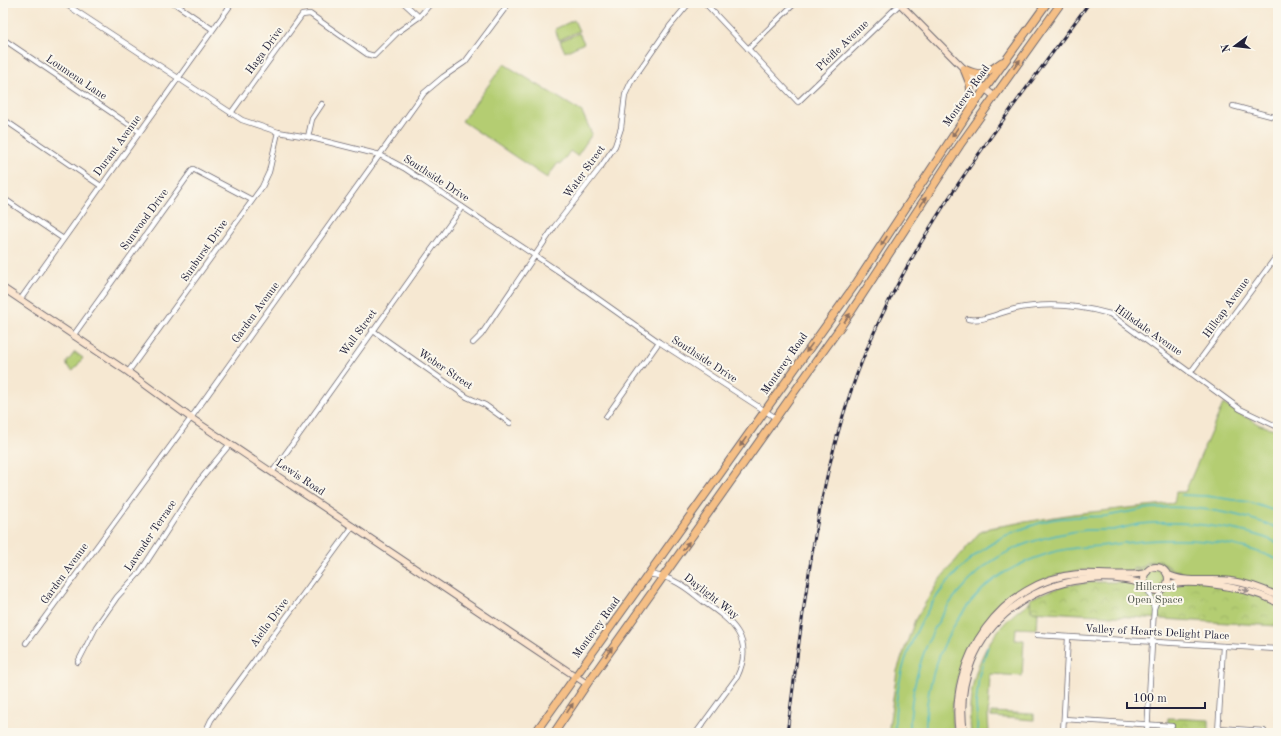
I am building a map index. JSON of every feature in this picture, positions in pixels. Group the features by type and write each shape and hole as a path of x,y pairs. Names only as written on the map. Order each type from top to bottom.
{"main road":[{"name":"Monterey Road","path":"535,733 650,574 869,264 972,107 1047,3"},
{"name":"Monterey Road","path":"554,733 879,270 994,96 1061,3"},
{"path":"964,69 977,75 983,75 1006,60"},
{"path":"964,69 970,84 972,107"},
{"path":"869,264 879,270"}],"street":[{"name":"Southside Drive","path":"64,3 242,120 278,132 308,137 380,155 404,168 536,256 659,342 776,418"},
{"path":"174,3 212,30"},
{"name":"Durant Avenue","path":"20,300 62,238 232,3"},
{"path":"404,3 419,17"},
{"name":"Haga Drive","path":"231,112 302,15 310,14 367,54 374,56 398,32 419,17 430,3"},
{"name":"Garden Avenue","path":"26,642 191,418 424,93 443,77 465,62 510,3"},
{"name":"Water Street","path":"473,343 536,256 555,226 615,146 621,128 625,95 631,82 670,26 689,3"},
{"path":"705,3 748,49 795,3"},
{"path":"901,3 964,69 994,96"},
{"name":"Pfeifle Avenue","path":"748,49 798,102 901,3"},
{"name":"Loumena Lane","path":"3,39 140,132"},
{"path":"308,137 312,119 322,104"},
{"path":"1233,106 1278,118"},
{"path":"3,119 101,186"},
{"name":"Sunburst Drive","path":"128,372 262,187 269,172 278,132"},
{"name":"Sunwood Drive","path":"73,336 192,169 252,200"},
{"path":"3,198 62,238"},
{"name":"Wall Street","path":"273,471 372,330 462,207"},
{"name":"Hillcap Avenue","path":"1190,373 1278,254"},
{"name":"Lewis Road","path":"3,288 128,372 191,418 273,471 587,684"},
{"name":"Hillsdale Avenue","path":"968,319 976,321 1016,309 1060,304 1085,307 1110,314 1240,409 1278,427"},
{"name":"Weber Street","path":"372,330 467,397 486,405 510,423"},
{"path":"606,417 659,342"},
{"name":"Lavender Terrace","path":"78,662 96,627 117,597 140,572 200,480 230,444"},
{"name":"Aiello Drive","path":"205,733 211,720 353,526"},
{"path":"959,733 958,701 962,673 971,650 982,633 1002,609 1026,592 1055,578 1077,574 1096,573 1142,575 1152,568 1158,567 1164,570 1167,574 1178,579 1230,581 1258,587 1278,596"},
{"path":"1146,733 1154,608 1144,577 1147,572"},
{"name":"Daylight Way","path":"650,574 674,580 726,618 734,625 743,645 742,667 696,733"},
{"path":"1154,608 1168,580 1167,574"},
{"path":"964,733 963,699 970,666 987,634 1009,610 1030,596 1065,581 1098,578 1121,579 1147,586 1156,591 1175,583 1226,586 1247,590 1278,603"},
{"name":"Valley of Hearts Delight Place","path":"1037,635 1276,649"},
{"path":"1063,733 1068,637"},
{"path":"1223,646 1218,730 1264,731"},
{"path":"1064,719 1172,726"}],"green space":[{"path":"574,20 579,31 559,40 555,29"},
{"path":"579,33 584,43 565,52 560,41"},
{"path":"504,64 582,112 592,134 577,156 570,151 561,164 558,163 547,178 462,121"},
{"path":"75,352 83,358 73,371 67,366 67,362"},
{"path":"1223,404 1260,425 1278,430 1278,593 1230,578 1181,575 1180,571 1173,570 1160,560 1148,562 1139,568 1134,567 1132,572 1098,570 1073,571 1039,582 1016,595 996,612 979,632 966,655 957,680 953,706 954,733 890,733 889,727 897,671 915,620 940,579 979,533 989,528 1073,514 1174,503 1176,492 1185,492"},
{"name":"Hillcrest Open Space","path":"1160,561 1172,571 1178,572 1179,575 1226,586 1278,603 1278,626 1031,611 1030,599 1044,593 1057,588 1081,583 1132,582 1135,568 1139,569 1152,562"},
{"path":"1032,601 1031,611 1038,612 1037,629 1016,628 1015,640 1024,640 1022,676 990,674 988,715 989,733 971,733 971,694 975,675 982,658 991,641 1002,626"},
{"path":"991,712 1034,714 1034,720 991,717"},
{"path":"1168,718 1209,720 1209,733 1167,733"}],"waterway":[{"path":"1181,495 1206,496 1249,502 1278,512"},
{"path":"895,733 896,704 901,675 910,647 922,621 937,596 955,574 977,554 1001,538 1023,528 1054,519 1106,516 1170,507 1201,509 1233,514 1278,528"},
{"path":"910,733 912,703 917,673 927,645 940,618 958,593 979,572 1003,554 1031,542 1059,534 1087,530 1112,530 1156,523 1192,524 1230,529 1264,537 1278,543"},
{"path":"926,733 926,713 933,673 949,635 972,601 986,586 1023,563 1055,551 1156,540 1198,540 1239,546 1278,560"},
{"path":"978,733 976,705 979,675 988,646"}],"railway":[{"path":"787,733 804,604 818,518 827,475 851,391 872,338 896,286 924,237 955,189 1021,95 1089,3"}]}
